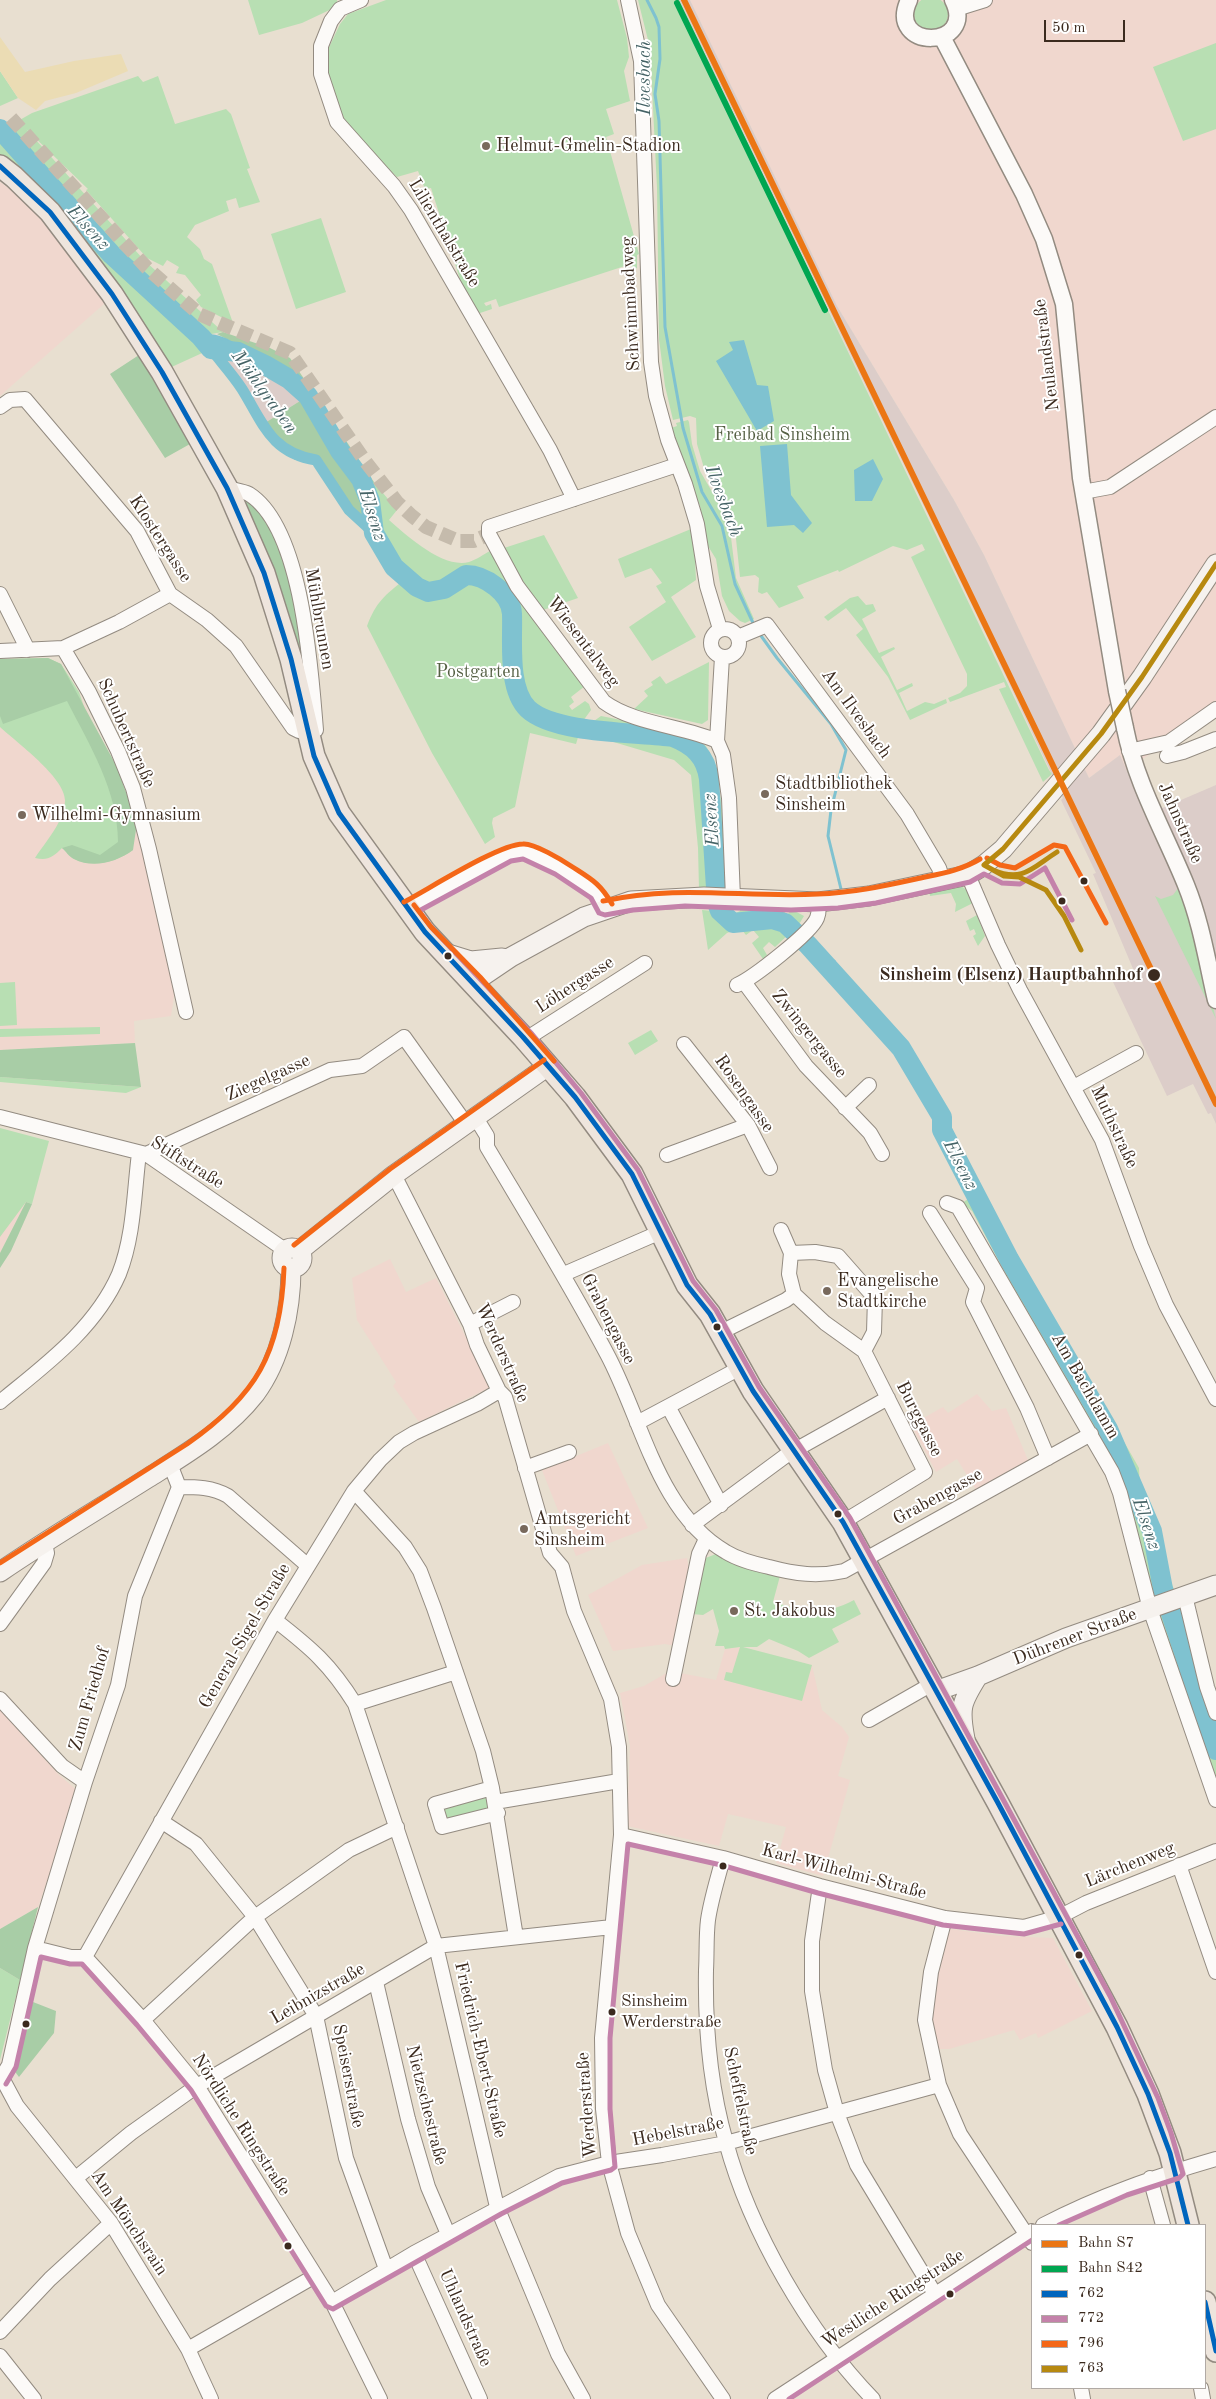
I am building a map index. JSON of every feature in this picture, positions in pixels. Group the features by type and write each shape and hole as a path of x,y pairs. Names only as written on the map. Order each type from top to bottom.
{"main road":[{"path":"0,166 21,183 50,212 112,294 162,372 227,488 264,573 297,681 314,756 340,813 426,932 526,1039 632,1174 687,1285 721,1332 740,1368 793,1451 843,1522 1117,2027 1148,2094 1176,2171 1188,2224"},
{"path":"474,982 511,957 584,917 606,908 642,900 704,897 818,902 869,896 968,875 998,854 1101,734 1142,677 1216,564"},
{"path":"445,953 472,961 511,957"},
{"path":"0,1572 170,1464 213,1435 236,1414 264,1378 279,1345 290,1297 291,1268 301,1262 292,1250 548,1066"},
{"name":"Dührener Straße","path":"934,1688 978,1676 1066,1638 1216,1586"},
{"path":"966,1746 961,1719 962,1701 978,1676"},
{"path":"1206,2306 1216,2351"}],"street":[{"name":"Lilienthalstraße","path":"360,0 340,9 331,22 321,46 321,74 337,122 394,186 411,210 550,450 574,499"},
{"name":"Schwimmbadweg","path":"628,0 641,61 651,362 661,413 696,524 708,592 720,629"},
{"path":"909,0 905,15 910,29 928,39 942,37 952,28 955,22 954,4 985,0"},
{"name":"Neulandstraße","path":"942,37 1024,194 1047,249 1064,304 1083,492 1117,691"},
{"name":"Klostergasse","path":"0,407 10,400 26,399 137,531 170,594 206,620 236,646 293,728 299,731 307,730"},
{"path":"1083,492 1110,487 1216,418"},
{"path":"574,499 678,465"},
{"name":"Mühlbrunnen","path":"227,488 249,494 275,522 287,550 300,592 316,731 314,756"},
{"name":"Wiesentalweg","path":"574,499 489,527 489,534 509,574 604,702 621,712 698,732 718,741"},
{"path":"0,594 28,650"},
{"path":"0,651 64,648 119,622 170,594"},
{"name":"Am Ilvesbach","path":"738,637 767,625 901,807 934,860 943,880"},
{"path":"720,629 730,630 738,637 739,646 730,657 716,655 710,646 712,636 720,629"},
{"name":"Schubertstraße","path":"64,648 93,700 134,788 150,848 186,1012"},
{"path":"722,657 718,741 723,755 729,798 729,898"},
{"name":"Jahnstraße","path":"1117,691 1129,752 1187,886 1198,917 1216,1000"},
{"path":"1129,752 1169,742 1216,709"},
{"path":"1167,756 1216,739"},
{"path":"408,909 508,854 524,851 560,867 591,888 597,893 606,908"},
{"name":"Muthstraße","path":"968,875 1011,972 1102,1140 1138,1238 1166,1305 1216,1399"},
{"name":"Zwingergasse","path":"818,902 817,917 805,931 740,984 806,1066 870,1133 882,1154"},
{"name":"Löhergasse","path":"526,1039 645,963"},
{"name":"Grabengasse","path":"404,1037 471,1121 487,1136 488,1147 564,1274 609,1357 656,1466 692,1525 706,1539 727,1553 748,1562 813,1575 844,1571 1091,1434"},
{"name":"Ziegelgasse","path":"142,1154 330,1070 362,1066 404,1037"},
{"name":"Rosengasse","path":"684,1044 748,1125 770,1168"},
{"path":"1074,1087 1136,1054"},
{"name":"Zwingergasse","path":"846,1108 869,1085"},
{"name":"Stiftstraße","path":"0,1117 142,1154 292,1250"},
{"path":"667,1154 748,1125"},
{"path":"0,1402 74,1341 99,1307 119,1274 130,1230 142,1154"},
{"name":"Werderstraße","path":"394,1175 470,1324 477,1345 499,1391 505,1397 550,1553 562,1567 574,1611 611,1698 619,1747 621,1835 602,2038 603,2108 609,2163 628,2234 658,2305 723,2399"},
{"name":"Am Bachdamm","path":"947,1203 958,1207 1112,1472 1120,1493 1153,1608 1216,1800"},
{"path":"930,1213 977,1288 973,1302 1027,1408 1048,1458"},
{"path":"781,1230 791,1253 789,1274 794,1294 824,1323 864,1351 874,1332 875,1298 838,1256 815,1252 791,1253"},
{"path":"564,1274 656,1234"},
{"path":"721,1332 786,1300 794,1294"},
{"path":"470,1324 513,1302"},
{"name":"Burggasse","path":"843,1522 925,1472 864,1351"},
{"path":"637,1423 669,1408 740,1368"},
{"name":"General-Sigel-Straße","path":"85,1958 275,1620 354,1491 380,1460 399,1442 414,1432 477,1404 499,1391"},
{"path":"692,1525 793,1451 888,1398"},
{"path":"669,1408 721,1504"},
{"path":"525,1468 569,1452"},
{"path":"170,1464 179,1487 205,1488 228,1496 307,1565"},
{"name":"Zum Friedhof","path":"1,2079 9,2065 35,1948 85,1782 118,1685 135,1596 179,1487"},
{"path":"354,1491 405,1547 420,1571 483,1752 495,1801 516,1937"},
{"path":"673,1678 699,1554 706,1539"},
{"path":"0,1624 44,1563 47,1553 45,1543"},
{"path":"1181,1598 1216,1713"},
{"name":"Friedrich-Ebert-Straße","path":"275,1620 315,1651 338,1676 355,1704 436,1946 497,2207 558,2354 583,2399"},
{"path":"355,1704 456,1672"},
{"path":"870,1720 934,1688"},
{"path":"0,1699 62,1766 85,1782"},
{"path":"495,1801 619,1781"},
{"name":"Speiserstraße","path":"161,1821 196,1844 256,1917 316,2016 346,2158 386,2269"},
{"path":"143,2020 256,1917 349,1850 397,1827"},
{"name":"Karl-Wilhelmi-Straße","path":"621,1835 723,1858 820,1886 945,1918 1024,1927 1059,1917"},
{"name":"Lärchenweg","path":"1059,1917 1086,1904 1216,1851"},
{"name":"Scheffelstraße","path":"723,1858 708,1921 705,2014 714,2086 726,2143 753,2217 790,2290 837,2357 874,2399"},
{"path":"1179,1865 1216,1972"},
{"path":"820,1886 812,1942 812,1991 825,2070 837,2113 857,2165 935,2294"},
{"path":"945,1918 931,1972 925,2020 939,2085 960,2134 1031,2236"},
{"name":"Leibnizstraße","path":"76,2178 131,2133 197,2086 436,1946 612,1927"},
{"path":"35,1948 71,1957 85,1958"},
{"name":"Nördliche Ringstraße","path":"85,1958 143,2020 197,2086 332,2302 380,2399"},
{"name":"Nietzschestraße","path":"376,1982 408,2119 428,2187 448,2234"},
{"name":"Am Mönchsrain","path":"1,2079 18,2106 111,2223 188,2349 211,2399"},
{"name":"Hebelstraße","path":"332,2302 448,2234 559,2176 609,2163 662,2156 726,2143 939,2085"},
{"path":"1045,2224 1085,2203 1150,2178 1216,2159"},
{"path":"1150,2178 1163,2224"},
{"path":"0,2332 50,2279 111,2223"},
{"name":"Westliche Ringstraße","path":"775,2399 935,2294 1031,2236"},
{"name":"Uhlandstraße","path":"414,2253 480,2399"},
{"path":"188,2349 315,2276"},
{"path":"0,2356 34,2399"}],"shaded area":[{"path":"679,0 690,0 837,306 954,500 984,555 1089,778 1120,755 1146,815 1216,785 1216,1124 1211,1113 1208,1114 1193,1084 1167,1096 1113,982 1134,971 1093,874 1096,873 1061,800 1063,798"},
{"path":"690,0 1216,0 1216,710 1126,770 1119,756 1089,778 984,555 954,500 837,306"},
{"path":"0,182 27,201 85,272 105,303 0,396"},
{"path":"211,349 238,352 265,365 289,379 308,396 260,426 239,387"},
{"path":"48,658 61,664 79,692 137,823 176,983 171,1016 134,1021 135,1043 0,1050 0,659"},
{"path":"0,1169 26,1202 0,1253"},
{"path":"390,1259 406,1292 436,1278 491,1387 419,1422 393,1386 396,1382 357,1320 352,1278"},
{"path":"977,1394 992,1411 1006,1408 1028,1460 976,1490 957,1459 936,1472 911,1425 943,1407 948,1413"},
{"path":"608,1443 648,1528 576,1556 542,1470"},
{"path":"687,1558 689,1570 676,1646 665,1644 613,1651 588,1595 642,1565"},
{"path":"740,1647 812,1665 822,1710 842,1727 849,1737 838,1776 850,1780 823,1876 776,1863 786,1827 728,1814 719,1846 627,1826 630,1746 620,1693 644,1686 670,1671 716,1680 725,1649"},
{"path":"0,1710 59,1775 78,1791 38,1907 0,1929"},
{"path":"950,1929 1001,1936 1053,1938 1092,2011 1038,2038 1036,2033 1020,2040 1014,2030 949,2049 937,2049 932,2023 935,1995 941,1952"}],"green space":[{"path":"925,-1 937,-1 943,2 948,14 943,26 931,31 919,26 914,14 919,2"},
{"path":"248,0 337,0 338,6 302,23 259,35"},
{"name":"Helmut-Gmelin-Stadion","path":"386,0 617,0 627,38 629,57 624,71 630,101 606,109 614,134 606,137 639,254 637,255 637,268 633,269 631,264 499,307 496,299 484,303 486,306 491,304 492,309 477,314 465,295 431,188 425,189 418,171 397,177 346,127 330,87 324,58 340,24 348,14"},
{"name":"Freibad Sinsheim","path":"638,0 679,0 1052,774 1043,782 999,689 1006,687 1004,682 950,702 948,698 960,693 967,686 967,674 911,557 925,550 922,544 907,550 893,546 839,572 838,570 797,586 804,598 779,608 767,592 762,594 758,592 759,578 755,575 740,577 734,520 704,468 697,444 696,418 690,416 673,420 665,386 659,339 657,188 650,48"},
{"path":"1216,43 1216,129 1183,141 1153,67"},
{"path":"0,71 18,98 0,106"},
{"path":"138,76 143,82 158,76 175,124 226,109 231,114 250,168 247,169 260,202 239,208 236,198 226,201 229,211 195,225 187,237 200,249 204,259 212,264 233,323 201,307 196,300 201,295 185,275 176,273 179,267 167,260 163,266 147,258 86,190 88,189 26,129 144,260 223,332 200,336 211,349 165,370 0,158 0,135 9,142 18,121 32,113"},
{"path":"321,218 346,292 296,309 271,234"},
{"path":"223,332 270,348 290,358 374,482 368,491 377,531 375,537 349,514 311,459 295,460 276,446 260,426 308,396 264,362 217,334"},
{"path":"139,355 190,444 165,458 110,374"},
{"path":"662,400 665,400 671,428 677,426 676,423 688,420 692,444 700,471 729,521 736,578 754,619 745,623 729,611 722,596 716,559 708,546 700,506 667,422"},
{"name":"Postgarten","path":"374,482 397,510 389,520 405,534 437,556 459,563 472,561 490,551 504,577 585,686 571,697 574,702 569,706 572,710 585,701 589,704 591,710 583,721 576,744 530,733 515,807 493,818 492,823 495,837 485,844 432,753 367,626 382,600 404,580 386,565 375,537 377,531 368,491"},
{"path":"238,494 248,496 273,525 292,581 303,646 298,653 270,561"},
{"path":"691,529 694,540 696,580 671,597 696,637 652,661 629,627 666,602 656,586 662,583 651,568 625,578 618,559"},
{"path":"544,535 578,598 543,610 528,590 504,548"},
{"path":"858,596 866,605 873,604 876,611 862,619 879,653 894,647 895,649 881,657 897,690 912,683 913,686 899,693 907,711 925,702 934,704 946,699 947,703 910,720 888,677 856,635 863,629 846,608 828,621 824,617 850,598"},
{"path":"48,658 61,664 79,692 133,850 119,858 97,863 82,862 72,858 62,848 50,858 35,858 58,824 65,801 58,782 49,771 0,727 0,659"},
{"path":"48,658 61,664 117,767 137,823 133,850 112,861 97,864 81,862 72,858 62,848 72,845 100,855 118,842 117,823 108,787 93,752 67,701 3,724 0,716 0,659"},
{"path":"709,662 708,720 702,724 634,709 648,696 644,691 653,685 651,682 660,676 666,684"},
{"path":"601,716 646,725 697,740 704,744 716,771 720,791 724,837 722,889 699,889 698,848 691,775 674,760 590,735 594,721"},
{"path":"959,885 967,890 973,903 955,912 956,904 951,893 930,896 929,889"},
{"path":"1179,887 1192,924 1216,1019 1155,896 1161,899 1173,895"},
{"path":"740,906 785,909 785,914 788,914 791,909 804,916 798,926 770,914 741,918 727,913 727,910 736,913 740,911"},
{"path":"702,910 713,911 725,927 767,925 783,929 789,934 775,947 769,942 763,948 767,955 763,959 752,943 759,937 753,930 746,935 740,928 727,933 708,950"},
{"path":"977,915 985,936 978,946 973,936 976,934 974,929 970,931 966,921"},
{"path":"15,982 17,1025 0,1026 0,983"},
{"path":"100,1027 100,1034 0,1037 0,1029"},
{"path":"651,1030 658,1041 635,1055 628,1043"},
{"path":"135,1043 141,1087 0,1077 0,1050"},
{"path":"0,1077 141,1087 126,1093 0,1082"},
{"path":"0,1128 49,1141 32,1204 26,1202 0,1237"},
{"path":"959,1148 983,1195 1139,1468 1140,1491 1174,1590 1152,1598 1126,1498 972,1211 962,1203 968,1199 944,1154"},
{"path":"26,1202 32,1204 11,1251 0,1268 0,1253"},
{"path":"716,1554 763,1573 780,1576 773,1602 814,1611 832,1609 854,1600 861,1614 832,1629 839,1642 809,1658 798,1651 769,1639 757,1647 743,1647 812,1665 802,1701 724,1680 726,1672 732,1673 740,1647 725,1649 724,1646 715,1646 719,1631 713,1609 703,1615 692,1614 703,1559"},
{"path":"1181,1608 1216,1717 1216,1779 1159,1615"},
{"path":"489,1794 492,1809 445,1822 441,1807"},
{"path":"38,1907 20,1980 0,1968 0,1929"},
{"path":"0,1968 20,1980 0,2060"},
{"path":"33,2002 56,2011 54,2033 19,2077 13,2069"}],"sand":[{"path":"0,37 25,72 74,61 121,54 128,71 76,93 45,101 36,110 18,98 0,71"}],"water":[{"path":"207,334 231,340 265,365 238,352 211,349 201,337"},
{"path":"744,340 757,385 768,386 774,421 757,431 716,361 733,350 729,342"},
{"path":"787,444 791,495 812,523 803,533 794,525 767,527 760,446"},
{"path":"873,459 883,479 872,501 855,501 854,470"}],"waterway":[{"name":"Ilvesbach","path":"647,0 659,27 660,59 655,94 659,121 665,327 683,428 702,492 722,526 735,584 754,625"},
{"name":"Elsenz","path":"0,129 112,255 201,337 211,349 238,352 265,365 289,379 308,396 340,451 361,479 370,501 374,533 394,567 417,587 428,592 444,589 466,575 481,578 502,592 511,606 514,677 521,700 528,709 540,717 576,728 673,737 687,744 702,758 709,779 717,903 720,911 733,923 772,919 785,923 808,945 901,1048 942,1117 942,1130 1009,1259 1108,1429 1152,1531 1163,1589 1216,1750"},
{"name":"Mühlgraben","path":"211,349 238,384 270,435 288,451 316,460 349,510 374,533"},
{"name":"Ilvesbach","path":"759,633 831,724 846,750 831,810 828,836 841,889"},
{"name":"Ilvesbach","path":"830,969 834,961"}],"tunnel":[{"path":"11,118 147,268 199,314 290,353 365,461 397,502 412,516 426,527 459,541 474,541 489,534"}],"rail line":[{"name":"S7","path":"684,0 1216,1104"},
{"name":"S42","path":"677,3 825,310"}],"transit line":[{"name":"762","path":"0,166 50,212 112,294 162,372 227,488 264,573 291,659 314,756 339,813 425,932 523,1037 575,1097 632,1174 687,1285 710,1314 753,1391 843,1522 998,1803 1117,2027 1148,2094 1170,2153 1188,2224"},
{"name":"763","path":"984,865 1003,849 1101,734 1142,677 1216,564"},
{"name":"796","path":"404,902 498,851 512,846 528,844 548,852 584,874 599,886 612,904"},
{"name":"796","path":"987,858 1000,865 1015,868 1054,845 1065,847 1106,923"},
{"name":"763","path":"993,870 1003,874 1020,874 1034,868 1057,852"},
{"name":"772","path":"1061,2224 1127,2195 1179,2178 1183,2174 1158,2098 1110,1996 850,1518 759,1387 716,1310 693,1281 638,1170 581,1093 532,1034 431,927 419,911 511,861 523,859 555,874 591,898 599,913 605,915 633,910 685,906 791,910 838,908 876,903 970,882 984,874 1002,883 1020,884 1045,868 1072,920"},
{"name":"796","path":"603,901 631,896 685,892 790,895 843,892 880,887 941,874 980,859"},
{"name":"763","path":"984,865 1004,876 1019,877 1046,890 1064,916 1081,950"},
{"name":"796","path":"414,905 431,927 480,977 554,1061"},
{"name":"796","path":"294,1245 390,1169 544,1060"},
{"name":"796","path":"0,1563 187,1444 231,1408 247,1390 260,1370 270,1348 282,1298 284,1268"},
{"name":"772","path":"6,2084 16,2067 41,1957 70,1964 82,1964 137,2025 191,2090 326,2306 333,2309 501,2214 562,2183 611,2170 615,2167 610,2109 610,2038 628,1844 721,1865 818,1893 943,1925 1024,1934 1061,1924"},
{"name":"772","path":"789,2399 1031,2241"},
{"name":"762","path":"1206,2306 1216,2351"}],"place":[{"name":"Helmut-Gmelin-Stadion","path":"486,146"},
{"name":"Stadtbibliothek Sinsheim","path":"765,794"},
{"name":"Wilhelmi-Gymnasium","path":"22,815"},
{"name":"Sinsheim (Elsenz) Hauptbahnhof","path":"1154,975"},
{"name":"Evangelische Stadtkirche","path":"827,1291"},
{"name":"Amtsgericht Sinsheim","path":"524,1529"},
{"name":"St. Jakobus","path":"734,1611"},
{"name":"Sinsheim Werderstraße","path":"612,2012"}]}
